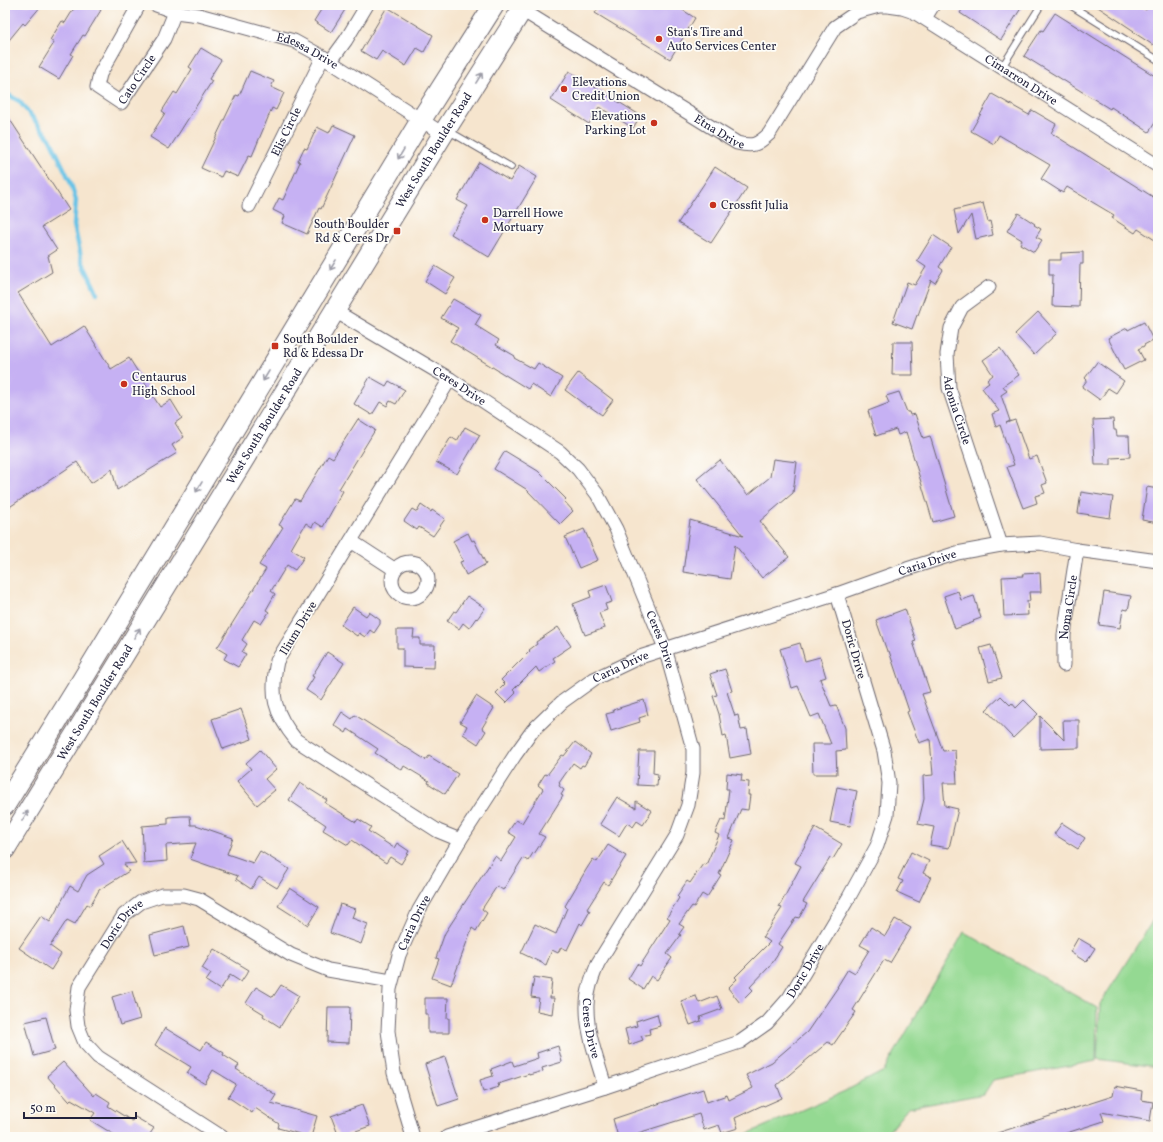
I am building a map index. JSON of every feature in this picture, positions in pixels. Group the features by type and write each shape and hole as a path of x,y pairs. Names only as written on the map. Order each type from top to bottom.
{"main road":[{"name":"West South Boulder Road","path":"5,805 421,120 494,5"},
{"name":"West South Boulder Road","path":"5,849 444,132 523,8"}],"street":[{"name":"Cato Circle","path":"139,5 100,74 97,87 121,103 164,39 175,12"},
{"name":"Edessa Drive","path":"156,5 175,12 200,10 294,41 421,120 444,132"},
{"name":"Elis Circle","path":"248,206 326,60 346,40 367,5"},
{"path":"925,18 933,5"},
{"name":"Cimarron Drive","path":"879,6 902,8 925,18 1158,166"},
{"name":"Etna Drive","path":"523,8 737,143 748,146 759,143 769,134 835,27 857,12 879,6"},
{"name":"Adonia Circle","path":"989,287 962,307 951,328 947,354 949,388 1001,545"},
{"name":"Ceres Drive","path":"334,311 450,379 560,452 578,469 597,494 616,529 665,648 693,749 693,773 688,805 677,835 598,963 590,983 587,1004 588,1026 605,1087"},
{"name":"Ilium Drive","path":"450,379 278,661 273,679 275,703 285,725 296,740 438,831 460,840"},
{"path":"351,541 394,569"},
{"name":"Caria Drive","path":"413,1137 394,1073 388,1031 391,981 419,910 460,840 533,730 562,702 594,679 640,657 837,594 957,553 1001,545 1040,543 1077,550 1158,561"},
{"name":"Noma Circle","path":"1064,665 1064,635 1077,550"},
{"name":"Doric Drive","path":"447,1137 740,1042 767,1023 789,998 877,846 887,815 889,783 884,751 837,594"},
{"name":"Doric Drive","path":"222,1137 98,1057 85,1043 78,1026 76,1010 79,987 124,915 141,902 162,895 184,895 199,899 291,955 328,970 391,981"}],"lane":[{"path":"1002,67 1042,5"},
{"path":"1070,5 1158,60"},
{"path":"444,132 511,167"}],"green space":[{"path":"1158,912 1158,1067 1097,1059 1100,1004"},
{"path":"964,932 1097,1008 1096,1061 993,1080 984,1094 908,1108 884,1137 740,1137 845,1091 884,1071"}],"building":[{"path":"8,5 42,5 25,25 23,23 5,45 5,9"},
{"path":"76,5 92,5 101,10 85,36 83,35 71,54 73,55 59,79 39,67 54,43 50,40 62,21 65,23"},
{"path":"324,5 348,5 331,32 314,21"},
{"name":"Stan's Tire and Auto Services Center","path":"600,5 675,5 695,18 670,59 595,13"},
{"path":"965,5 1023,5 1001,40 960,13"},
{"path":"1095,5 1139,5 1146,10 1149,5 1158,5 1158,36 1153,45 1133,32 1134,31"},
{"path":"387,7 433,35 424,52 417,48 406,66 382,51 376,60 361,51"},
{"path":"1055,13 1158,78 1158,118 1149,132 1111,107 1110,109 1024,56 1041,30 1043,31"},
{"path":"201,48 221,60 209,79 212,81 169,149 150,137 165,113 162,111 174,92 177,94 192,69 189,67"},
{"path":"250,71 274,81 271,87 284,93 276,110 272,108 252,156 249,155 238,177 224,171 221,177 201,168 236,95 239,96"},
{"path":"569,71 638,114 637,116 639,118 633,128 599,107 589,124 551,100"},
{"path":"992,94 1029,115 1032,110 1056,124 1051,133 1158,200 1158,242 1138,229 1135,233 1112,218 1114,215 1067,187 1063,193 1041,179 1050,165 999,135 994,144 971,131"},
{"name":"Centaurus High School","path":"5,112 69,210 42,227 57,250 48,256 52,272 18,293 52,347 84,326 111,369 129,358 160,407 171,400 182,418 175,423 184,437 172,445 177,453 117,490 112,469 91,483 77,462 5,510"},
{"path":"333,125 355,135 321,209 319,208 307,234 282,223 285,216 273,210 279,198 283,200 300,162 298,161 304,148 307,149 317,127 329,133"},
{"name":"Darrell Howe Mortuary","path":"479,162 510,181 519,166 537,177 489,257 451,234 468,206 457,200"},
{"name":"Crossfit Julia","path":"715,167 747,188 711,243 678,223"},
{"path":"983,203 988,222 990,221 993,235 976,239 971,215 959,234 954,210"},
{"path":"1018,213 1041,229 1036,237 1042,240 1034,252 1020,244 1022,240 1007,231"},
{"path":"933,235 951,247 939,267 943,270 935,283 931,280 912,329 893,322 907,282 915,285 926,267 917,261"},
{"path":"1083,252 1083,264 1080,264 1079,307 1052,306 1053,275 1049,275 1049,260 1061,260 1061,253"},
{"path":"435,266 455,278 445,294 425,281"},
{"path":"453,299 481,315 475,325 499,340 496,345 515,356 514,358 534,369 538,363 562,378 551,397 531,384 528,389 450,341 458,328 441,318"},
{"path":"1038,312 1057,333 1034,355 1015,334"},
{"path":"1144,322 1153,340 1138,349 1144,360 1124,370 1108,338 1127,328 1128,330"},
{"path":"893,342 912,342 913,375 892,375"},
{"path":"1000,348 1019,375 1003,386 1007,391 1001,395 1010,421 1006,423 1015,420 1029,459 1037,456 1047,483 1042,485 1045,493 1035,496 1037,503 1023,508 1007,467 1014,465 1000,425 996,427 992,414 999,411 982,388 989,383 987,380 993,375 983,360"},
{"path":"1097,362 1124,381 1116,393 1108,388 1100,400 1082,387 1087,380 1085,378"},
{"path":"578,373 613,400 602,415 589,406 588,407 565,390"},
{"path":"370,377 386,386 389,381 405,390 396,404 390,401 387,406 380,402 372,415 354,404"},
{"path":"899,392 907,412 909,412 910,415 915,414 923,438 930,436 954,516 933,522 906,432 898,435 896,429 876,436 868,411 889,403 886,396"},
{"path":"358,419 375,430 339,489 343,491 323,527 315,522 312,527 306,523 291,549 304,557 295,570 287,565 271,591 275,594 266,610 269,612 261,624 254,620 242,640 247,644 242,652 246,654 238,667 224,659 227,654 217,648 266,569 259,565 283,527 279,525 295,499 300,501 328,455 333,458"},
{"path":"1113,419 1114,430 1116,430 1117,436 1129,436 1130,457 1111,458 1111,465 1095,465 1093,420"},
{"path":"465,427 480,435 457,474 436,462 451,437 457,441"},
{"path":"505,451 538,471 566,499 564,501 573,511 560,524 526,489 494,469"},
{"path":"773,459 797,462 793,493 760,521 789,557 762,578 735,545 730,579 683,572 690,520 743,536 697,479 720,460 748,495 770,477"},
{"path":"1147,487 1158,489 1158,523 1142,520"},
{"path":"1081,492 1113,497 1110,518 1078,513"},
{"path":"421,505 431,512 432,510 445,519 433,536 419,527 417,530 404,521 412,509 417,512"},
{"path":"584,529 598,560 579,568 565,537"},
{"path":"468,533 472,541 474,540 486,564 466,575 460,562 463,561 453,541"},
{"path":"1040,573 1041,592 1029,592 1030,601 1027,601 1028,615 1004,616 1002,577 1023,576 1022,574"},
{"path":"606,585 612,602 605,604 607,610 599,613 605,628 585,635 573,604 591,597 589,591"},
{"path":"958,591 961,600 974,596 981,618 955,629 944,596"},
{"path":"1104,592 1131,596 1128,610 1123,609 1120,628 1099,625"},
{"path":"467,596 485,608 469,628 463,623 459,629 447,621 454,611 456,612"},
{"path":"353,607 366,616 369,612 380,620 380,624 374,633 370,630 365,637 359,633 357,636 341,625"},
{"path":"905,609 916,641 913,642 930,692 922,694 943,751 955,750 957,783 943,783 945,806 958,809 949,848 930,845 934,827 918,824 924,799 923,776 933,775 930,739 919,743 907,712 909,711 889,651 887,651 876,620"},
{"path":"558,627 571,646 553,658 555,661 539,672 536,667 513,690 516,693 506,703 496,693 505,684 501,680 530,651 529,650 537,644 536,642"},
{"path":"397,630 414,630 413,638 420,638 420,645 435,645 434,668 403,667 403,648 397,648"},
{"path":"800,643 805,661 820,657 826,677 820,679 831,706 836,705 845,728 846,750 836,751 837,774 813,774 812,744 831,744 819,714 811,717 798,686 792,688 780,649"},
{"path":"991,645 1002,678 989,681 980,648"},
{"path":"327,652 344,663 321,700 306,690 314,677 312,676"},
{"path":"725,669 732,691 727,692 735,716 738,715 741,730 747,729 751,754 730,758 726,735 723,736 719,714 713,696 717,695 710,674"},
{"path":"476,696 494,708 482,728 486,731 478,744 463,734 467,726 460,722"},
{"path":"1001,696 1010,705 1012,703 1016,708 1024,700 1038,714 1013,738 986,710"},
{"path":"644,700 648,715 639,718 640,722 611,731 606,714 614,712 613,710"},
{"path":"241,709 252,739 223,749 212,719"},
{"path":"342,712 352,719 355,715 426,760 429,756 458,774 445,794 428,783 429,781 404,766 402,770 375,753 378,749 348,729 346,733 334,725"},
{"path":"1040,716 1064,740 1063,720 1079,720 1079,748 1040,749"},
{"path":"575,742 591,754 584,766 582,765 580,768 573,763 559,783 559,786 564,790 561,795 563,796 539,834 545,837 528,861 523,858 503,890 497,886 482,909 487,913 476,931 472,928 451,985 432,978 439,959 436,958 445,933 495,856 501,861 516,837 508,832 516,820 522,823 543,789 538,785 545,774 547,775 562,755 564,756"},
{"path":"260,750 276,769 265,779 275,790 257,805 237,781 251,769 246,763"},
{"path":"639,751 654,751 653,773 658,774 657,786 637,785"},
{"path":"727,773 742,775 741,781 749,782 748,795 750,795 748,810 741,809 729,838 734,840 719,874 721,875 707,897 702,894 694,907 692,906 679,924 684,927 679,934 681,935 667,954 672,958 657,980 651,976 643,989 628,979 637,964 640,966 670,919 667,917 679,898 677,896 687,881 690,883 703,864 706,865 719,835 715,833 721,820 725,821 729,789 726,789"},
{"path":"300,783 327,800 325,803 356,822 358,819 371,827 368,831 394,848 397,843 409,851 401,864 390,857 386,863 352,840 348,845 323,830 326,825 289,800"},
{"path":"837,787 857,791 850,826 830,822"},
{"path":"617,797 636,808 636,801 652,811 643,825 637,821 633,827 627,823 619,836 600,824"},
{"path":"190,816 191,825 196,825 233,838 227,854 253,863 260,851 289,869 277,888 259,877 251,889 236,879 238,876 190,859 196,843 166,845 167,861 144,863 142,826 168,824 168,817"},
{"path":"1062,823 1085,838 1078,849 1054,834"},
{"path":"815,828 842,844 833,859 830,858 803,902 807,904 799,918 796,917 778,944 782,947 769,967 750,987 753,990 740,1003 728,988 737,979 735,977 770,942 763,937 782,908 779,907 801,866 795,863"},
{"path":"122,841 136,863 124,864 129,871 99,890 90,906 87,904 75,924 67,920 50,946 61,954 51,970 19,948 41,916 50,922 70,886 78,891 87,875 104,864 99,856"},
{"path":"608,845 626,856 608,885 604,882 587,909 590,911 582,925 580,923 567,950 561,947 558,953 552,950 546,965 521,953 535,924 556,934 567,908 565,906 586,870 593,859 597,862"},
{"path":"911,852 929,861 923,873 931,877 919,902 897,892 903,881 898,879"},
{"path":"290,888 319,907 308,925 278,906"},
{"path":"340,904 355,909 352,918 368,924 361,944 330,933"},
{"path":"895,919 911,928 890,963 884,960 853,1010 856,1012 833,1045 828,1042 777,1085 782,1098 735,1118 738,1128 722,1133 719,1125 704,1130 699,1114 638,1133 640,1137 618,1137 613,1119 703,1089 707,1102 727,1095 729,1100 753,1088 746,1075 772,1062 807,1032 838,987 848,969 855,973 869,950 860,945 871,927 885,936"},
{"path":"184,926 189,947 155,955 150,935"},
{"path":"1078,938 1095,948 1086,962 1070,952"},
{"path":"214,949 249,970 241,982 230,975 220,990 206,981 211,974 202,968"},
{"path":"534,977 552,980 550,998 554,998 552,1014 537,1011 539,998 531,997"},
{"path":"281,985 299,996 280,1027 263,1016 264,1014 246,1003 256,987 273,997"},
{"path":"132,991 140,1019 120,1025 112,997"},
{"path":"696,996 699,1003 717,996 722,1009 700,1017 701,1021 690,1025 681,1001"},
{"path":"425,998 448,998 447,1018 449,1018 449,1033 428,1033 428,1014 425,1014"},
{"path":"328,1007 350,1007 349,1043 327,1042"},
{"path":"657,1014 660,1026 649,1029 650,1034 641,1036 643,1040 629,1045 625,1029 637,1026 636,1021"},
{"path":"46,1017 55,1050 34,1056 25,1022"},
{"path":"165,1028 201,1050 206,1042 224,1053 223,1055 239,1065 236,1069 276,1095 271,1103 317,1116 311,1137 278,1128 279,1124 255,1108 252,1113 228,1097 236,1084 213,1070 205,1084 187,1073 191,1067 155,1045"},
{"path":"558,1046 562,1062 542,1068 543,1071 498,1084 499,1087 483,1092 480,1080 493,1076 491,1069 512,1061 514,1066 538,1058 537,1053"},
{"path":"445,1057 459,1099 438,1106 425,1064"},
{"path":"63,1062 94,1096 96,1093 110,1102 108,1106 132,1121 135,1117 154,1128 148,1137 118,1137 90,1120 95,1113 71,1099 69,1101 47,1076"},
{"path":"1115,1086 1142,1091 1141,1100 1153,1102 1150,1121 1101,1112 1104,1121 1054,1137 991,1137 991,1135 1113,1096"},
{"path":"362,1105 370,1126 339,1137 331,1116"}],"waterway":[{"path":"5,93 19,101 50,139 70,181 76,200 74,225 82,261 97,293"}],"place":[{"name":"Stan's Tire and Auto Services Center","path":"659,39"},
{"name":"Elevations Credit Union","path":"564,89"},
{"name":"Elevations Parking Lot","path":"654,123"},
{"name":"Crossfit Julia","path":"713,205"},
{"name":"Darrell Howe Mortuary","path":"485,220"},
{"name":"South Boulder Rd & Ceres Dr","path":"397,231"},
{"name":"South Boulder Rd & Edessa Dr","path":"275,346"},
{"name":"Centaurus High School","path":"124,384"}]}
